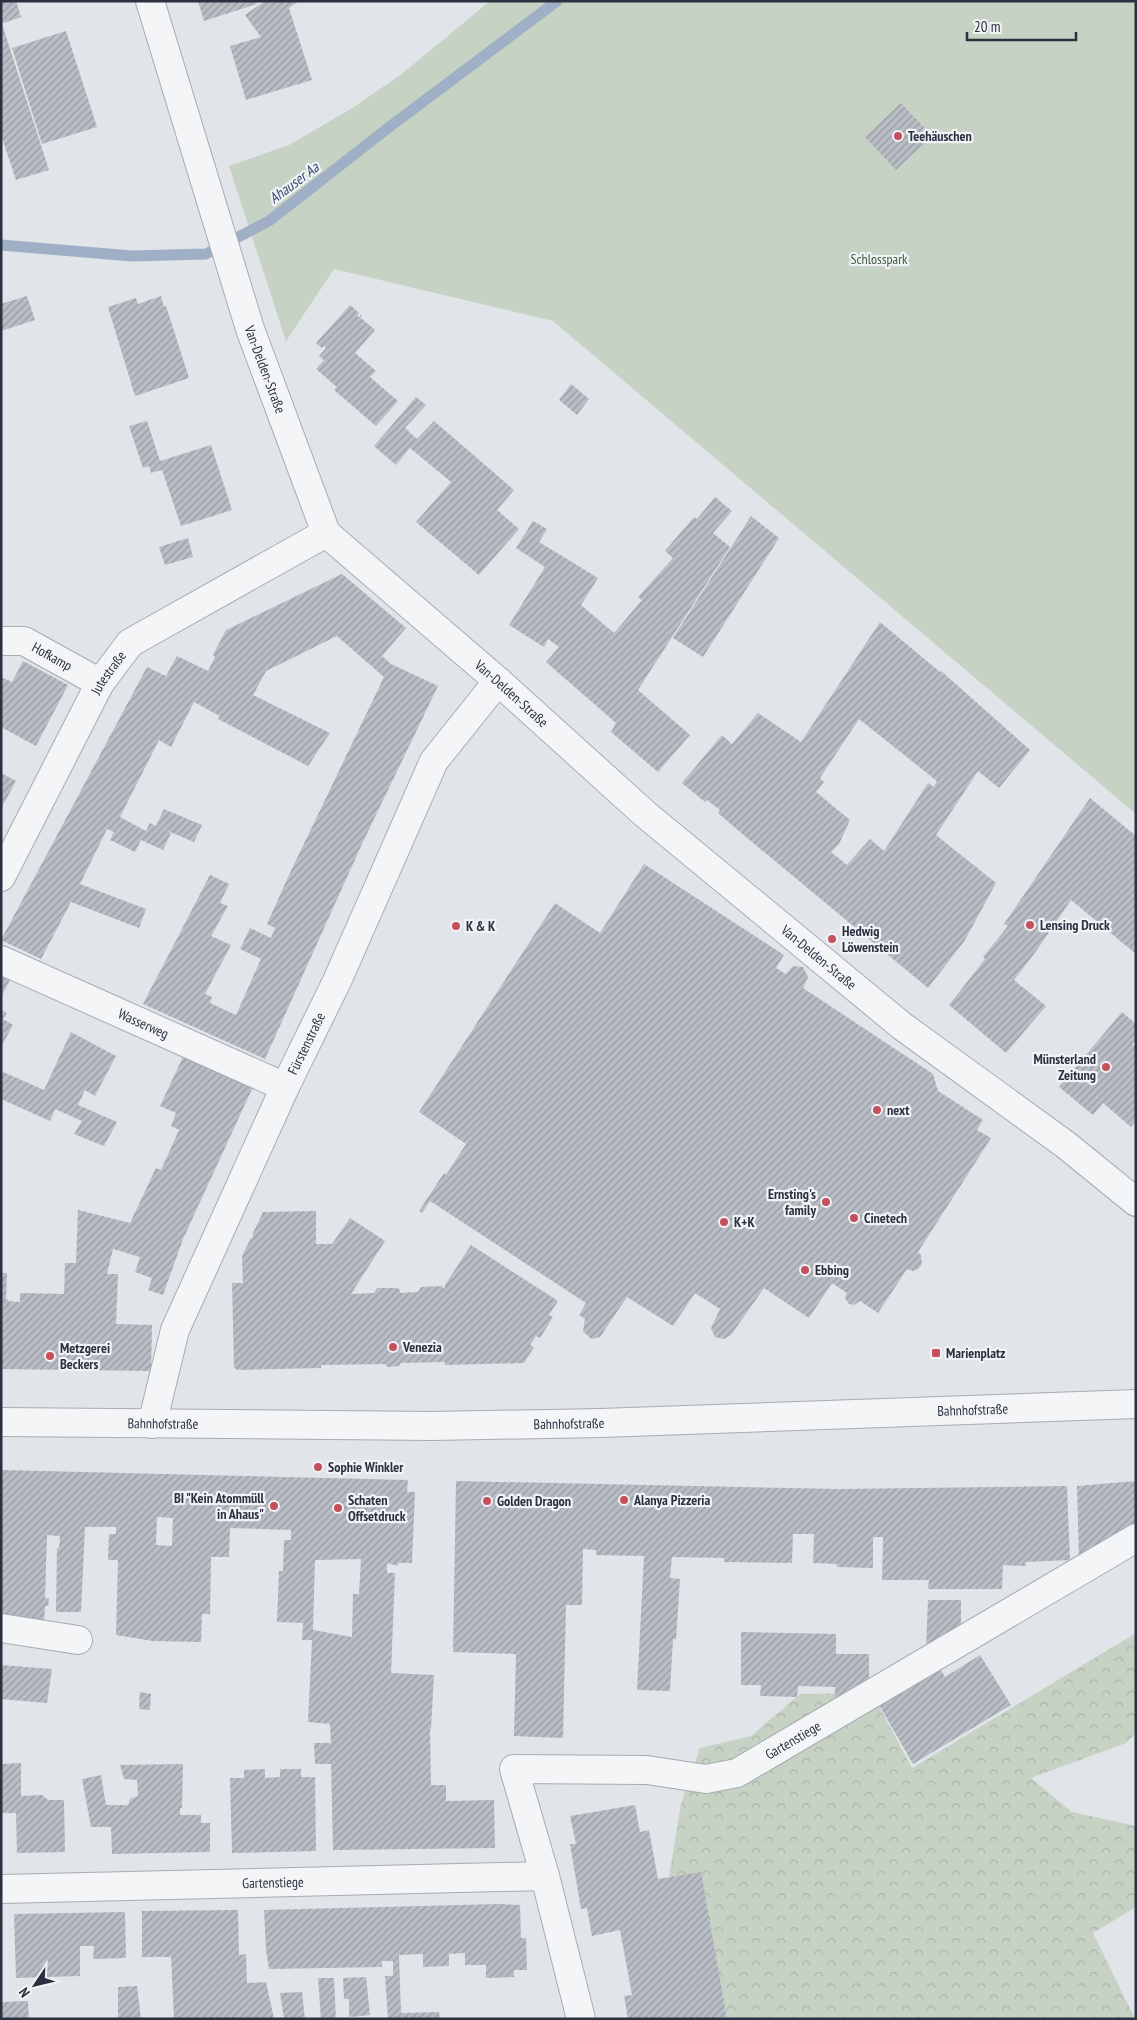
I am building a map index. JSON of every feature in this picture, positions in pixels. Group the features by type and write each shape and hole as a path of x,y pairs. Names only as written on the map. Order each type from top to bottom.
{"street":[{"name":"Van-Delden-Straße","path":"150,1 250,329 326,533 498,681 645,814 902,1026 1066,1145 1136,1202"},
{"name":"Jutestraße","path":"1,876 100,683 130,643 326,533"},
{"name":"Hofkamp","path":"1,641 24,641 100,683"},
{"name":"Fürstenstraße","path":"152,1424 175,1330 285,1087 337,981 434,761 498,681"},
{"name":"Wasserweg","path":"1,960 285,1087"},
{"name":"Bahnhofstraße","path":"1,1422 432,1426 601,1423 1136,1404"},
{"name":"Gartenstiege","path":"581,2019 545,1876 514,1769 647,1770 706,1779 737,1773 1136,1538"},
{"path":"1,1628 78,1640"},
{"name":"Gartenstiege","path":"1,1889 545,1876"}],"green space":[{"name":"Schlosspark","path":"490,1 1136,1 1136,814 553,321 334,269 286,341 229,166 289,145 354,107 403,73"},
{"path":"1136,1633 1136,1733 1126,1743 1031,1778 1072,1812 1136,1826 1136,1907 1093,1933 1135,2019 706,2019 687,1960 669,1877 681,1804 700,1748 751,1736 800,1694 872,1693 912,1768"}],"building":[{"path":"1,1 16,1 21,17 1,24"},
{"path":"198,1 256,1 257,4 204,21"},
{"path":"265,1 299,1 289,8 312,80 246,100 230,46 261,37 245,15"},
{"path":"2,24 49,170 16,180 1,135"},
{"path":"66,31 97,127 42,144 12,48"},
{"name":"Teehäuschen","path":"901,103 932,136 896,170 865,137"},
{"path":"27,296 35,320 1,331 1,304"},
{"path":"161,296 164,307 166,306 189,378 135,396 108,307 136,298 138,304"},
{"path":"350,305 359,313 357,316 359,317 362,314 361,318 375,330 355,353 376,371 370,377 398,401 376,426 334,390 337,387 316,369 324,360 319,356 326,348 324,346 322,348 316,343"},
{"path":"571,384 589,399 577,415 559,400"},
{"path":"416,397 426,405 405,428 417,439 434,421 514,490 497,510 519,529 479,575 416,522 451,482 410,448 396,465 374,446"},
{"path":"147,421 160,461 211,445 232,510 181,526 162,470 151,473 149,466 143,468 129,426"},
{"path":"715,497 732,511 713,533 730,547 638,690 690,735 658,772 611,732 616,723 546,662 559,647 548,639 544,647 509,625 545,567 516,548 533,521 547,529 539,542 598,578 581,605 614,633 642,600 638,597 673,558 665,551 694,517 697,519"},
{"path":"751,516 779,538 703,657 673,638"},
{"path":"188,538 193,557 165,565 159,547"},
{"path":"342,574 406,628 382,656 391,664 438,686 362,844 265,1059 143,1004 210,875 229,884 220,903 228,906 211,936 231,945 205,994 212,997 210,1003 236,1015 261,959 240,949 250,928 271,938 275,928 267,924 384,677 337,636 266,671 253,695 330,733 308,766 218,719 220,716 194,702 171,747 159,740 120,817 146,831 150,823 156,826 164,809 202,825 194,842 163,829 171,833 163,850 141,840 135,852 110,840 114,832 107,829 80,884 146,909 139,928 71,902 41,959 1,940 147,667 166,676 177,656 208,671 215,657 213,655 226,630"},
{"path":"880,622 941,671 1030,750 999,788 978,771 936,835 996,883 965,940 928,988 740,832 718,813 720,810 707,800 705,802 682,783 722,735 732,744 758,713 801,742","holes":["859,719 937,781 934,787 928,783 884,851 870,839 847,865 831,852 839,844 850,820 816,792 824,782 820,778"]},
{"path":"23,661 68,685 36,746 1,727 1,677 12,682"},
{"path":"1,773 16,781 1,809"},
{"name":"Lensing Druck","path":"1090,798 1136,836 1136,954 1071,900 1014,980 1046,1006 1006,1053 949,1005 1008,926 1004,924"},
{"path":"644,864 784,955 776,968 786,974 793,966 803,967 808,977 803,988 933,1074 938,1091 983,1120 977,1130 991,1138 918,1252 921,1255 922,1264 913,1271 907,1269 878,1313 860,1301 854,1305 849,1304 845,1298 847,1293 832,1283 809,1318 764,1288 731,1335 724,1339 715,1337 711,1328 720,1309 695,1293 673,1326 627,1297 600,1337 591,1339 583,1331 585,1319 579,1315 586,1303 430,1201 422,1213 419,1211 466,1144 419,1112 555,903 600,933"},
{"path":"1,974 11,978 1,997"},
{"path":"1,1010 7,1013 3,1019 13,1025 1,1047"},
{"name":"Münsterland Zeitung","path":"1122,1012 1136,1024 1136,1040 1132,1044 1136,1047 1136,1120 1131,1127 1103,1103 1093,1115 1059,1087"},
{"path":"71,1032 116,1056 95,1096 85,1090 78,1105 117,1122 104,1146 74,1134 82,1121 55,1109 50,1121 1,1099 1,1071 44,1090"},
{"path":"184,1055 253,1087 183,1239 163,1295 148,1290 152,1278 135,1272 140,1257 113,1249 107,1274 118,1274 116,1324 152,1325 151,1371 1,1369 1,1273 7,1273 6,1300 8,1299 8,1301 20,1302 20,1293 64,1294 65,1263 76,1263 78,1210 130,1223 156,1168 161,1170 179,1130 171,1126 176,1113 160,1106"},
{"path":"316,1211 316,1244 332,1244 350,1218 385,1241 351,1294 374,1293 377,1288 397,1288 400,1290 400,1293 418,1292 421,1287 442,1286 445,1289 445,1285 471,1245 558,1301 549,1315 553,1317 540,1338 536,1336 530,1345 534,1347 524,1363 445,1365 445,1362 401,1363 399,1366 387,1367 385,1364 321,1365 321,1368 237,1370 234,1367 232,1283 243,1283 242,1256 251,1238 253,1238 253,1233 263,1212"},
{"path":"1,1470 408,1480 407,1492 415,1492 412,1563 398,1563 398,1566 387,1563 387,1573 395,1573 391,1673 434,1675 430,1728 431,1785 446,1785 446,1801 494,1800 495,1848 333,1850 331,1764 315,1764 314,1743 331,1743 330,1724 308,1722 312,1640 302,1640 303,1623 277,1622 279,1571 283,1571 284,1540 291,1540 291,1530 230,1528 229,1557 211,1557 210,1614 202,1614 201,1642 153,1641 116,1635 118,1560 108,1560 109,1534 116,1534 116,1527 85,1527 81,1612 56,1612 57,1548 59,1548 60,1536 47,1535 45,1598 49,1598 48,1606 45,1606 44,1624 1,1618","holes":["157,1517 173,1518 172,1546 156,1545","361,1559 359,1594 353,1594 352,1637 313,1630 315,1560"]},
{"path":"456,1481 839,1489 1067,1486 1070,1560 1025,1562 1026,1566 1003,1565 1002,1589 928,1589 929,1580 882,1580 883,1537 873,1537 873,1568 837,1567 837,1564 813,1563 814,1534 793,1534 792,1563 724,1562 724,1558 672,1557 670,1578 680,1579 676,1639 673,1639 670,1691 637,1690 644,1556 596,1555 596,1550 583,1549 582,1605 566,1605 563,1738 514,1736 516,1654 453,1652"},
{"path":"1136,1481 1136,1523 1130,1530 1079,1560 1077,1486"},
{"path":"928,1600 961,1600 961,1626 926,1648"},
{"path":"741,1632 836,1634 836,1654 869,1654 869,1684 835,1706 835,1687 798,1686 797,1697 760,1696 761,1685 741,1685"},
{"path":"980,1655 1011,1705 913,1764 878,1703 937,1663 945,1677"},
{"path":"1,1665 52,1669 47,1703 1,1699"},
{"path":"140,1692 151,1694 150,1710 139,1709"},
{"path":"21,1763 21,1796 42,1795 48,1800 64,1800 65,1852 17,1853 16,1813 1,1813 1,1764"},
{"path":"183,1764 182,1808 180,1808 180,1815 201,1815 201,1823 210,1823 210,1852 112,1854 111,1827 91,1827 82,1779 101,1775 106,1805 128,1805 130,1799 138,1796 137,1780 124,1779 120,1765"},
{"path":"265,1769 265,1778 280,1777 280,1769 301,1769 301,1777 315,1777 316,1851 232,1853 230,1778 244,1778 244,1770"},
{"path":"635,1805 640,1832 649,1830 658,1879 701,1872 727,2019 628,2019 624,1996 632,1995 620,1930 592,1936 587,1908 581,1909 570,1844 576,1844 570,1816"},
{"path":"520,1905 521,1938 526,1938 527,1970 514,1970 514,1977 486,1978 486,1965 465,1965 465,1953 449,1954 449,1966 423,1967 423,1954 399,1955 401,2013 439,2012 440,2019 388,2019 385,1976 393,1976 393,1961 382,1961 382,1967 269,1969 264,1910"},
{"path":"238,1910 239,1955 246,1954 247,1983 266,1982 274,2019 174,2019 171,1957 142,1957 142,1911"},
{"path":"125,1912 126,1958 93,1959 94,1946 80,1946 80,1976 16,1978 14,1914"},
{"path":"366,1977 370,2015 349,2017 349,1999 344,1999 343,1978"},
{"path":"318,1978 334,1978 336,2019 321,2019"},
{"path":"137,1986 141,2019 118,2019 118,1987"},
{"path":"302,1992 305,2019 284,2019 280,1993"},
{"path":"28,2001 29,2019 1,2019 1,2002"}],"waterway":[{"name":"Ahauser Aa","path":"1,245 132,256 206,254 269,221 388,128 557,1"}],"place":[{"name":"Teehäuschen","path":"898,136"},
{"name":"Lensing Druck","path":"1030,925"},
{"name":"K & K","path":"456,926"},
{"name":"Hedwig Löwenstein","path":"832,939"},
{"name":"Münsterland Zeitung","path":"1106,1067"},
{"name":"next","path":"877,1110"},
{"name":"Ernsting's family","path":"826,1202"},
{"name":"Cinetech","path":"854,1218"},
{"name":"K+K","path":"724,1222"},
{"name":"Ebbing","path":"805,1270"},
{"name":"Venezia","path":"393,1347"},
{"name":"Marienplatz","path":"936,1353"},
{"name":"Metzgerei Beckers","path":"50,1356"},
{"name":"Sophie Winkler","path":"318,1467"},
{"name":"Alanya Pizzeria","path":"624,1500"},
{"name":"Golden Dragon","path":"487,1501"},
{"name":"BI \"Kein Atommüll in Ahaus\"","path":"274,1506"},
{"name":"Schaten Offsetdruck","path":"338,1508"}]}
